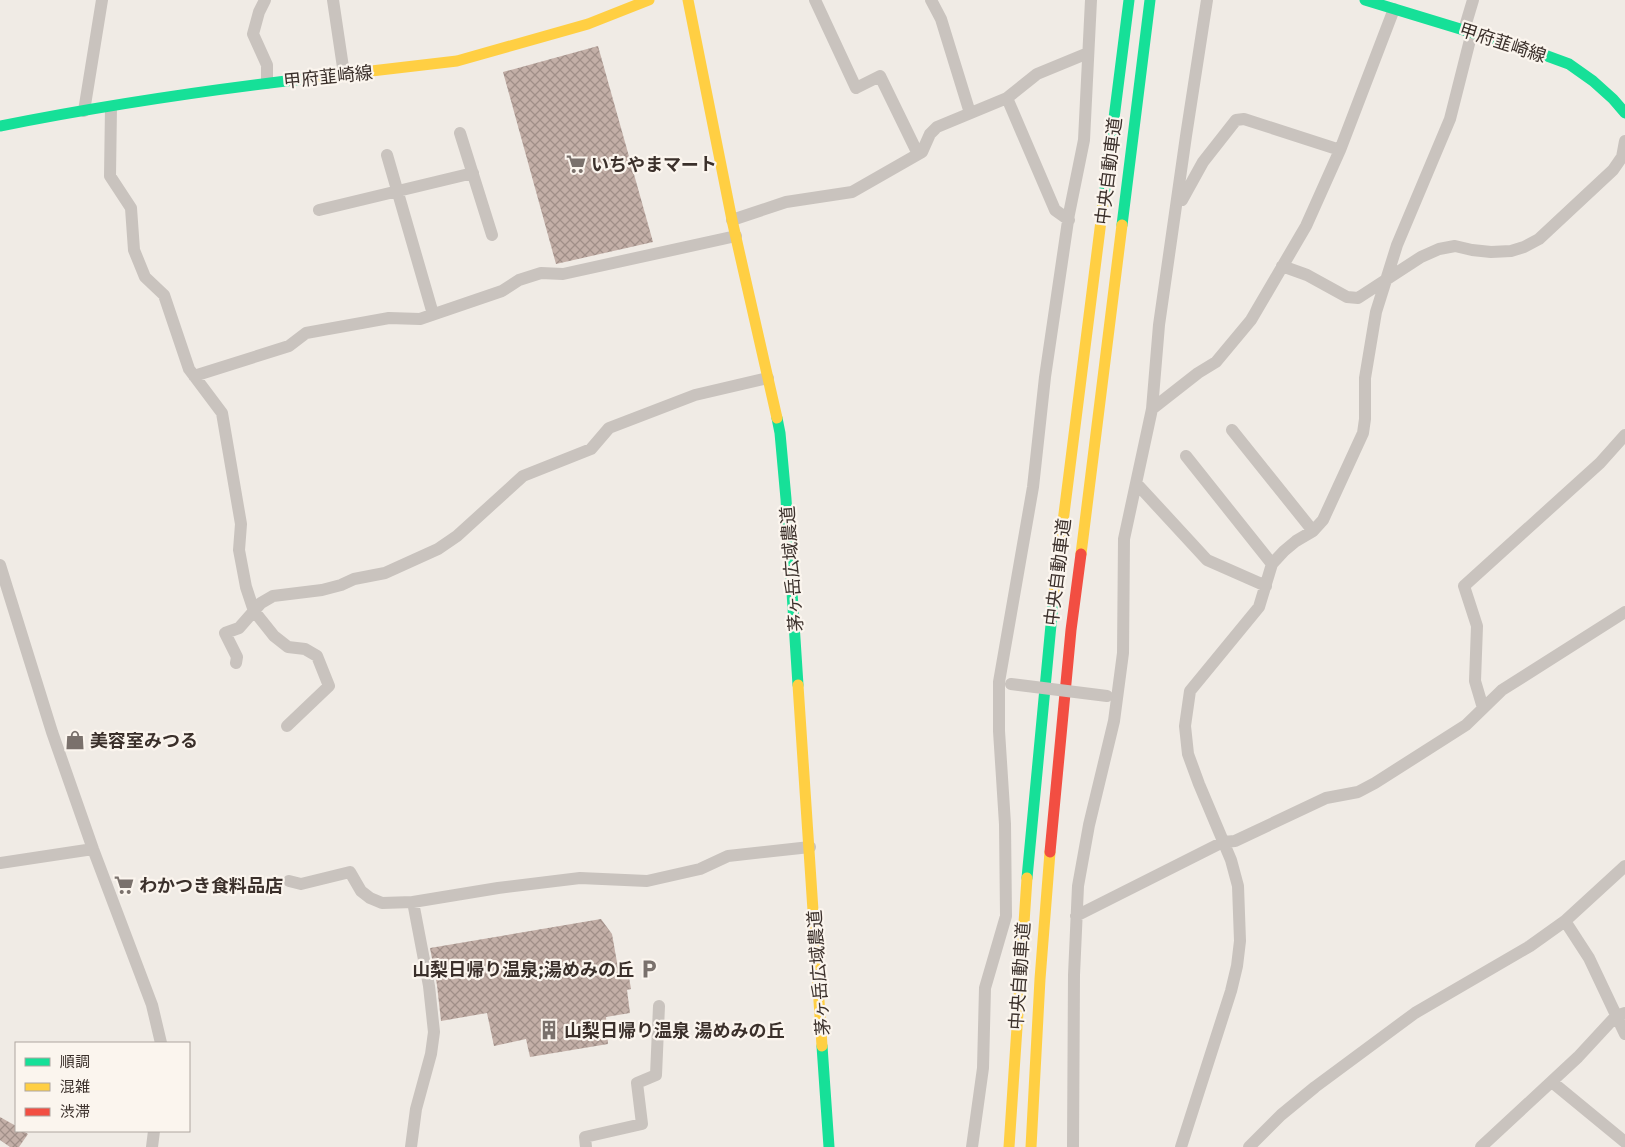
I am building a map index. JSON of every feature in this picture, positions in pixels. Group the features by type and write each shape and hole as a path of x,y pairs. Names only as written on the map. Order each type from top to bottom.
{"main road":[{"name":"甲府韮崎線","path":"0,126 54,115 267,82 409,68 457,61 588,24 649,0"},
{"name":"茅ヶ岳広域農道","path":"688,0 732,220 780,433 810,847 829,1147"},
{"path":"1108,167 1117,0"},
{"name":"中央自動車道","path":"1010,1147 1018,975 1035,781 1077,404 1129,0"},
{"name":"中央自動車道","path":"1031,1147 1040,978 1070,640 1150,0"},
{"path":"1138,93 1156,0"},
{"name":"甲府韮崎線","path":"1365,0 1539,53 1569,64 1593,81 1625,113"}],"street":[{"path":"84,111 102,0"},
{"path":"265,0 259,12 253,34 267,65 267,82"},
{"path":"333,0 344,74"},
{"path":"816,0 856,88 880,76 918,154"},
{"path":"931,0 942,19 970,113"},
{"path":"972,1147 983,1068 985,988 1006,916 1005,824 999,731 1033,487 1045,377 1069,220 1084,140 1091,0"},
{"path":"1073,1147 1074,975 1078,886 1089,825 1114,721 1112,697 1123,653 1124,539 1152,409 1159,325 1176,199 1207,0"},
{"path":"1181,1147 1238,966 1240,941 1238,886 1231,860 1188,754 1185,726 1190,691 1259,607 1272,564 1284,551 1313,531 1323,520 1363,433 1365,378 1376,312 1397,245 1450,119 1473,0"},
{"path":"1152,409 1198,373 1216,362 1251,320 1306,226 1340,150 1394,9"},
{"path":"732,220 786,202 852,192 922,152 930,134 937,127 1007,98 1037,74 1088,53"},
{"path":"1007,98 1055,210 1069,220"},
{"path":"111,107 110,176 131,208 134,250 145,277 164,295 189,369 222,413 241,524 239,550 246,587 254,611 274,636 288,647 305,650 317,656 329,686 287,726"},
{"path":"1176,199 1182,200 1203,162 1236,120 1244,119 1340,150"},
{"path":"460,133 492,235"},
{"path":"1282,266 1307,275 1347,297 1358,298 1420,257 1439,249 1455,246 1482,251 1511,251 1524,247 1539,239 1613,170 1622,157 1625,141"},
{"path":"387,155 433,314"},
{"path":"320,210 473,173"},
{"path":"194,376 289,346 306,332 389,318 420,319 502,291 519,280 541,274 563,274 736,236"},
{"path":"236,663 237,657 225,634 239,628 261,603 273,596 322,590 354,579 385,573 438,549 457,536 523,476 591,449 609,428 695,395 768,378"},
{"path":"1232,430 1313,531"},
{"path":"1483,708 1474,681 1477,626 1464,586 1600,463 1625,435"},
{"path":"1186,456 1272,564"},
{"path":"1136,483 1207,560 1266,586"},
{"path":"0,565 52,732 93,849 152,1005 160,1042"},
{"path":"1076,916 1223,842 1234,841 1326,798 1358,792 1466,725 1502,690 1625,612"},
{"path":"1005,683 1112,697"},
{"path":"289,881 302,884 350,872 361,891 370,898 382,903 413,902 498,888 580,878 647,881 700,869 728,856 810,847"},
{"path":"0,863 93,849"},
{"path":"1249,1147 1315,1087 1415,1014 1530,946 1565,920 1625,866"},
{"path":"411,1147 416,1109 431,1054 434,1032 429,986 413,902"},
{"path":"1565,920 1589,958 1620,1014 1625,1034"},
{"path":"586,1147 585,1137 642,1124 637,1083 656,1075 659,1006"},
{"path":"1481,1147 1578,1058 1620,1014"},
{"path":"1552,1082 1625,1142"},
{"path":"152,1147 154,1132"}],"building":[{"path":"598,46 653,242 556,264 503,72"},
{"path":"601,919 612,934 618,968 627,965 631,989 627,990 630,1013 606,1017 608,1044 530,1057 526,1039 494,1046 487,1013 441,1021 430,948"},
{"path":"0,1117 15,1125 15,1132 28,1134 19,1147 10,1147 0,1140"}],"traffic: fast":[{"path":"1103,205 1129,0"},
{"path":"1122,225 1150,0"},
{"path":"1365,0 1539,53 1569,64 1593,81 1625,113"},
{"path":"0,126 160,98 320,77"},
{"path":"777,418 786,499 798,685"},
{"path":"1027,878 1054,593"},
{"path":"822,1046 829,1147"}],"traffic: slow":[{"path":"320,77 457,61 588,24 649,0"},
{"path":"688,0 732,220 777,418"},
{"path":"1054,593 1103,205"},
{"path":"1081,554 1122,225"},
{"path":"798,685 822,1046"},
{"path":"1031,1147 1040,979 1050,852"},
{"path":"1009,1147 1027,878"}],"traffic: jam":[{"path":"1050,852 1071,630 1081,554"}],"place":[{"name":"いちやまマート","path":"576,164"},
{"name":"美容室みつる","path":"75,740"},
{"name":"わかつき食料品店","path":"124,885"},
{"name":"山梨日帰り温泉;湯めみの丘","path":"649,969"},
{"name":"山梨日帰り温泉 湯めみの丘","path":"549,1030"}]}
